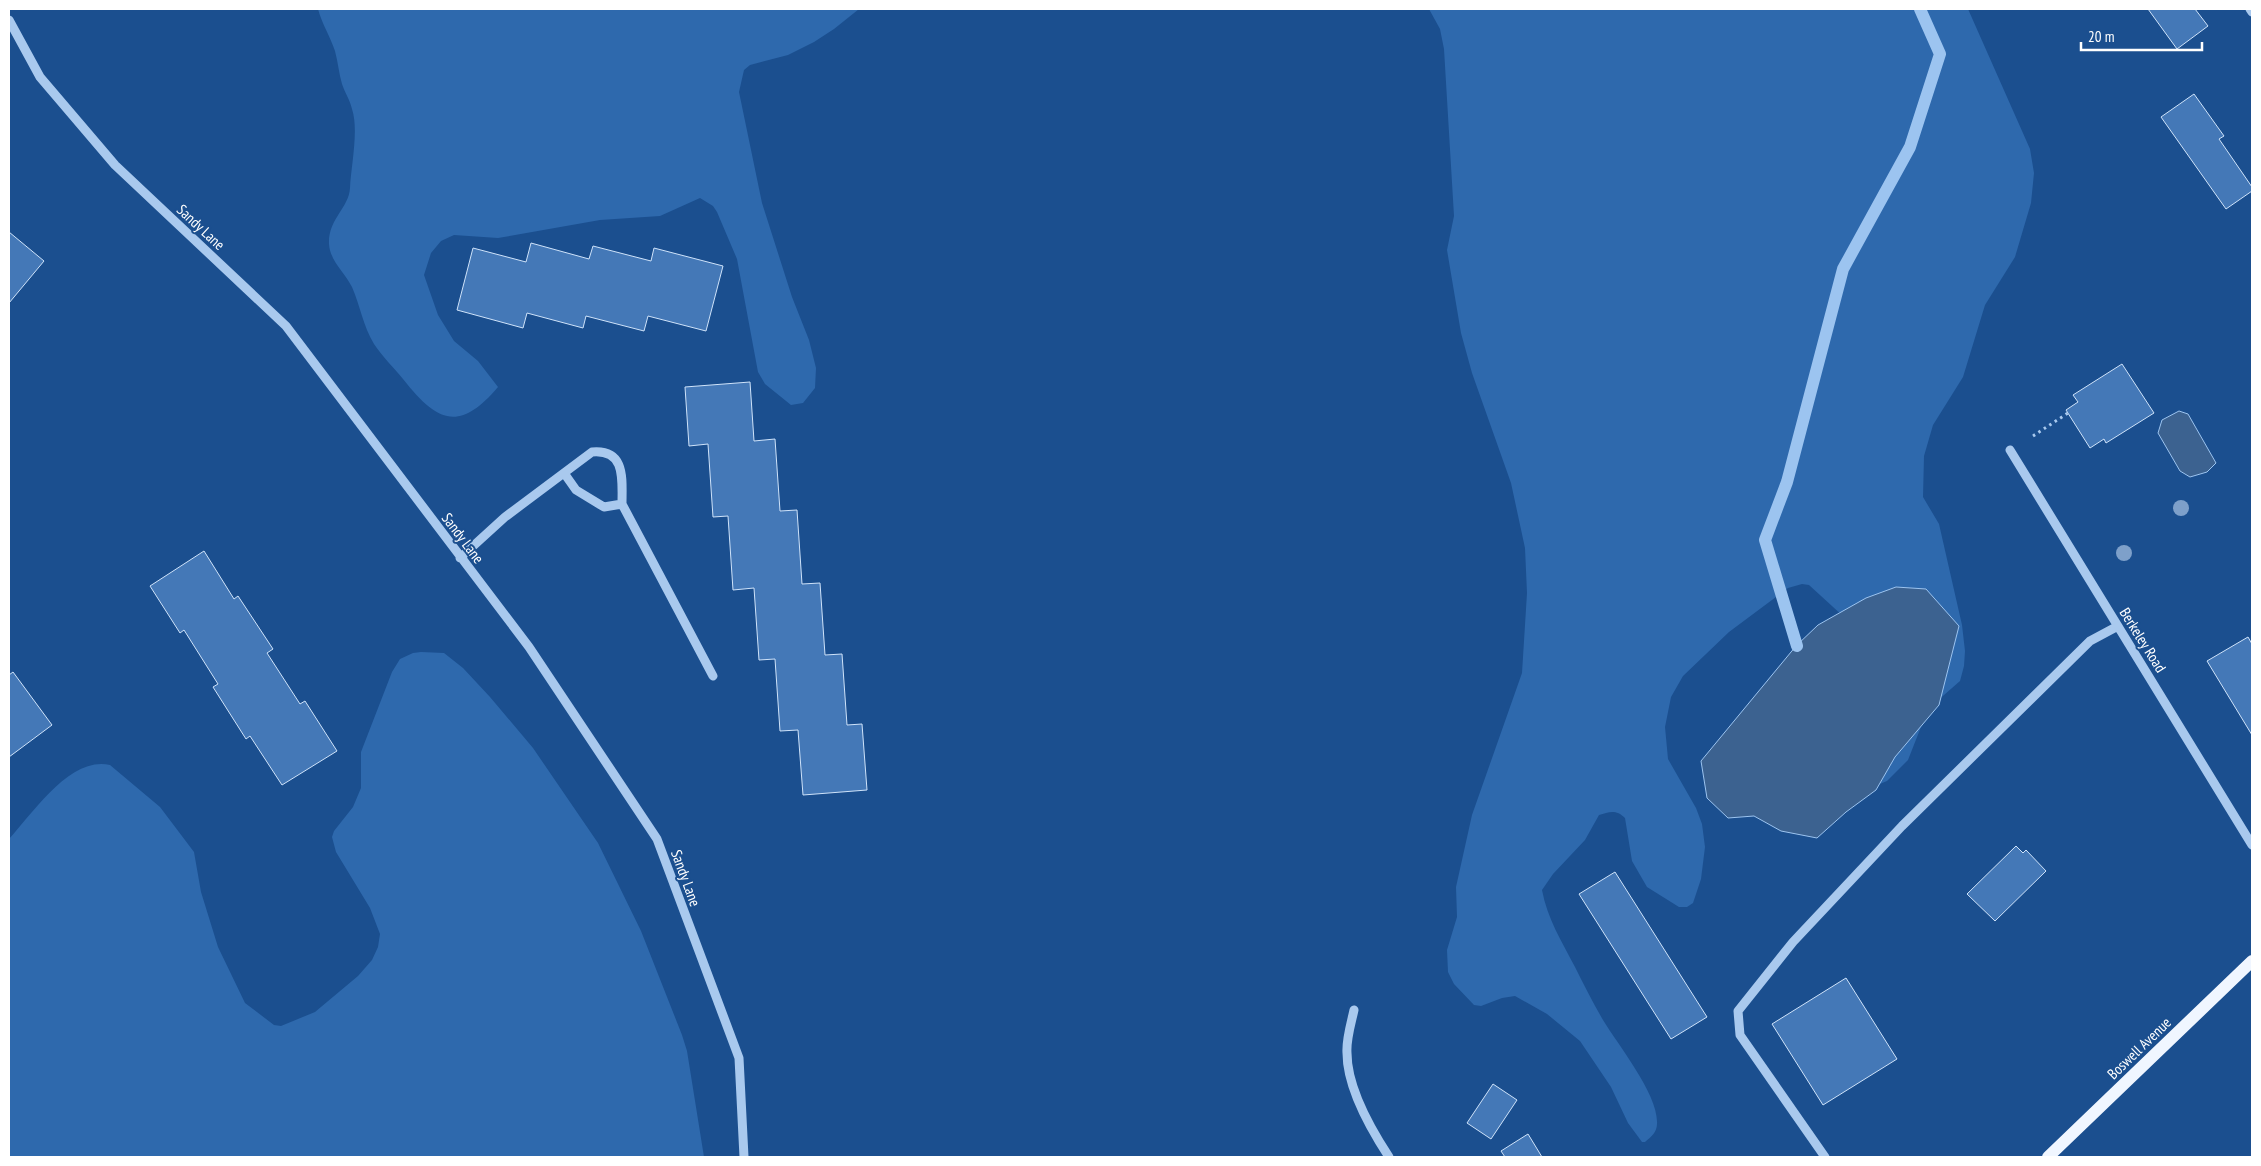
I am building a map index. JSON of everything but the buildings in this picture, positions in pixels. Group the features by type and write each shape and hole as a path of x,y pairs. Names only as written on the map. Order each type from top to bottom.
{"main road":[{"name":"Boswell Avenue","path":"2048,1157 2252,961"}],"street":[{"name":"Sandy Lane","path":"9,20 40,77 115,165 286,326 529,647 657,839 739,1058 744,1157"},
{"name":"Berkeley Road","path":"2010,450 2252,845"},
{"path":"460,558 505,517 592,452 604,451 617,460 622,476 622,504 712,676"},
{"path":"564,473 576,490 604,507 622,504"},
{"path":"1825,1157 1740,1035 1738,1011 1793,942 1902,826 2090,641 2118,626"},
{"path":"1354,1010 1346,1051 1349,1074 1364,1111 1389,1157"}],"path":[{"path":"2032,436 2068,413"}],"shaded area":[{"path":"318,9 859,9 814,42 788,55 750,65 744,70 739,92 762,203 792,297 809,340 816,368 815,388 803,403 791,405 765,384 758,372 737,259 717,212 713,206 700,198 660,216 600,220 498,238 454,235 441,241 431,253 424,275 438,315 454,341 478,361 498,387 484,402 460,416 438,413 427,405 415,394 374,344 352,287 330,250 329,244 332,228 349,195 355,127 352,109 342,84 335,51"},
{"path":"1429,9 1968,9 2030,149 2034,173 2031,203 2015,257 1985,305 1963,377 1933,425 1924,456 1923,497 1939,524 1962,625 1965,651 1960,681 1928,709 1908,760 1887,781 1875,786 1844,617 1809,585 1802,584 1788,588 1729,632 1683,676 1671,697 1665,727 1668,759 1696,808 1702,824 1705,847 1701,879 1693,903 1687,907 1679,907 1647,887 1632,861 1625,818 1619,813 1612,812 1599,815 1585,840 1553,874 1542,890 1551,920 1560,939 1603,1020 1636,1070 1652,1099 1656,1112 1657,1127 1645,1142 1642,1142 1628,1123 1611,1087 1580,1041 1547,1014 1515,996 1502,998 1481,1006 1474,1005 1454,984 1448,972 1447,950 1457,917 1456,887 1472,815 1522,673 1527,593 1525,548 1511,483 1472,373 1461,333 1447,250 1454,216 1444,49 1440,29"},
{"path":"2179,411 2188,414 2216,463 2207,472 2190,477 2180,471 2158,433 2162,420"},
{"path":"1896,587 1926,589 1959,626 1939,705 1895,757 1876,790 1846,812 1817,838 1781,831 1754,816 1728,818 1707,798 1701,761 1796,646 1818,625 1866,598"},
{"path":"413,653 444,653 463,668 490,697 533,748 598,843 641,931 682,1035 687,1051 704,1157 9,1157 9,839 41,802 67,778 81,769 95,765 110,765 160,807 194,852 201,892 218,947 245,1003 274,1025 281,1026 315,1012 358,976 372,960 378,947 380,934 370,908 336,852 332,837 334,831 353,807 361,788 361,752 392,672 400,659"}],"waterway":[{"path":"1797,646 1765,540 1787,482 1843,269 1910,147 1940,54 1920,9"}]}
